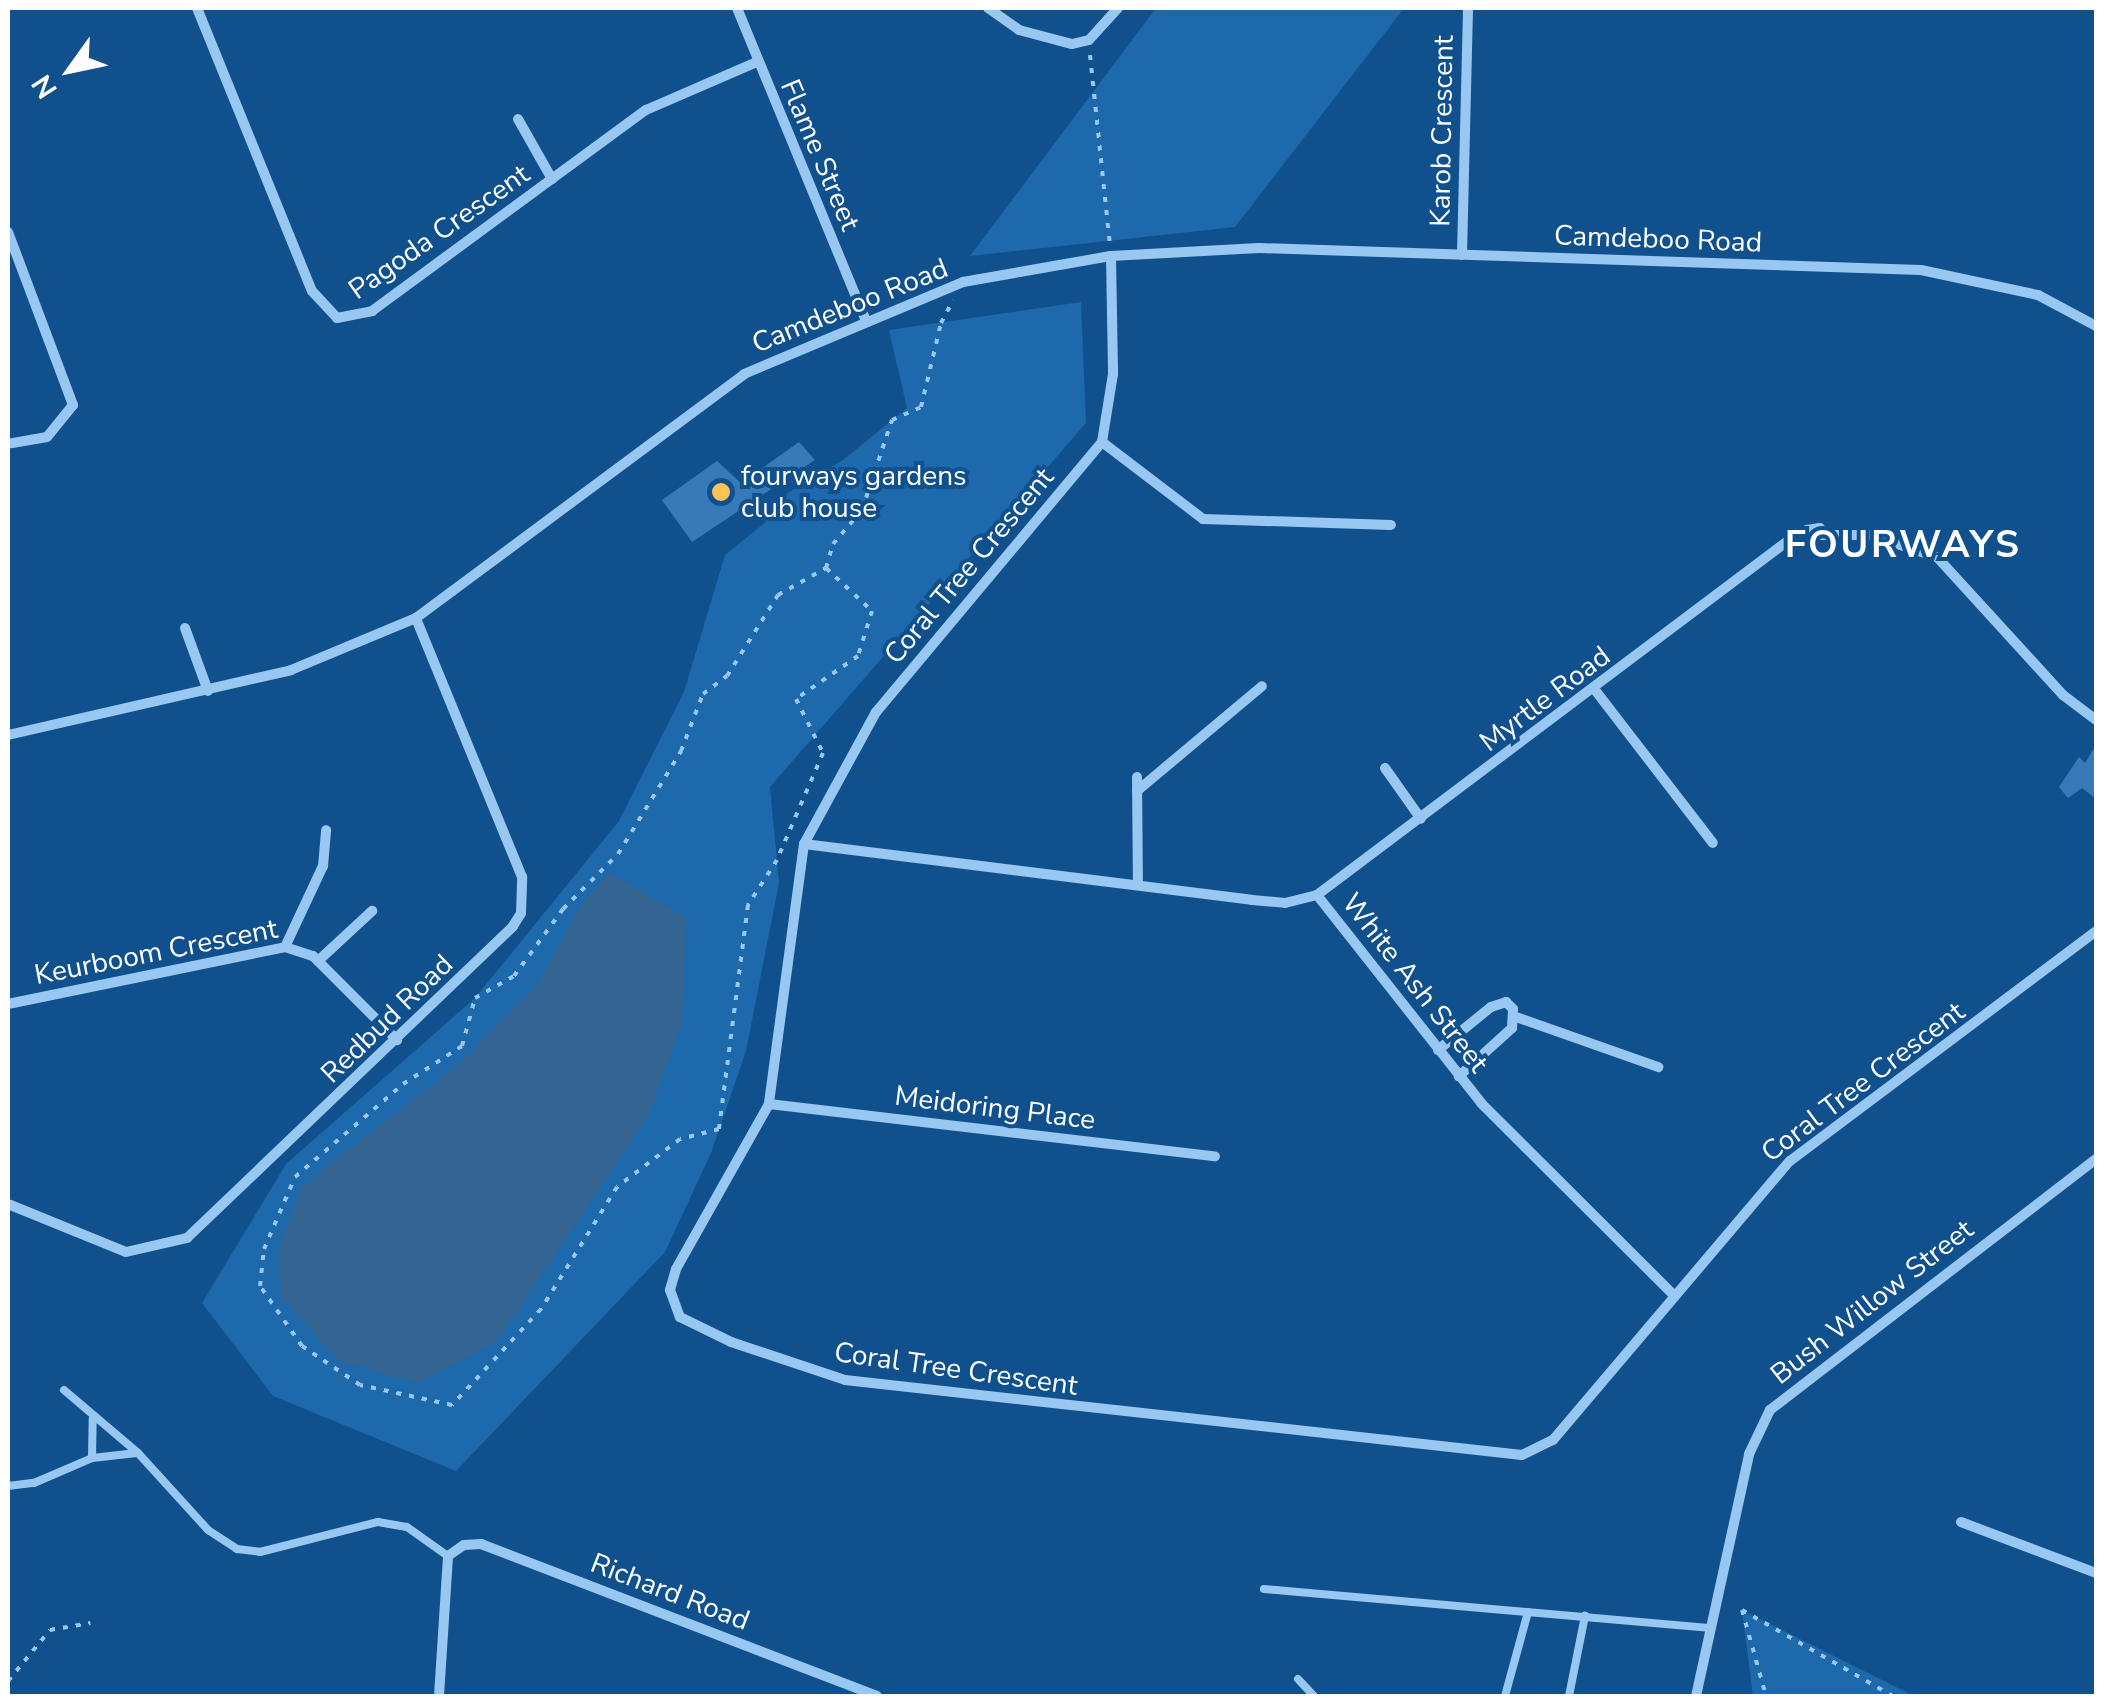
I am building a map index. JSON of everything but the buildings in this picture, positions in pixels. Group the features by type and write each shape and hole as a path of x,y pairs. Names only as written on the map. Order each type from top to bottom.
{"street":[{"name":"Pagoda Crescent","path":"197,8 312,292 337,318 372,311 646,110 757,62"},
{"name":"Flame Street","path":"737,8 865,319"},
{"path":"988,8 1019,30 1072,44 1088,40 1118,8"},
{"name":"Karob Crescent","path":"1462,255 1468,8"},
{"path":"518,118 552,179"},
{"path":"8,232 73,405 47,437 8,444"},
{"name":"Camdeboo Road","path":"8,735 291,670 416,618 716,392 865,319 963,282 1111,256 1260,248 1920,270 2025,291 2096,326"},
{"path":"1111,256 1113,374 1102,442 1203,520 1392,525"},
{"name":"Coral Tree Crescent","path":"1102,442 876,712 804,844 769,1104 670,1290 680,1317 698,1328 845,1380 1522,1454 1553,1440 1790,1161 2096,930"},
{"name":"Myrtle Road","path":"1317,895 1595,690 1796,534 1870,535 1937,557 2063,695 2096,720"},
{"name":"Redbud Road","path":"8,1204 126,1252 168,1246 204,1225 513,926 524,894 416,618"},
{"path":"185,628 208,691"},
{"path":"1137,791 1262,686"},
{"path":"1595,690 1713,843"},
{"path":"1384,768 1421,819"},
{"path":"1137,777 1138,886"},
{"path":"284,947 323,866 326,830"},
{"name":"White Ash Street","path":"804,844 1285,903 1317,895 1459,1076 1674,1295"},
{"path":"318,960 372,911"},
{"name":"Keurboom Crescent","path":"8,1004 284,947 318,960 397,1040"},
{"path":"1438,1050 1496,1004 1506,1002 1516,1017 1658,1067"},
{"path":"1459,1076 1516,1017"},
{"name":"Meidoring Place","path":"769,1104 1215,1156"},
{"name":"Bush Willow Street","path":"1696,1696 1749,1454 1770,1410 2096,1159"},
{"path":"1961,1522 2096,1573"},
{"name":"Richard Road","path":"448,1556 464,1545 494,1546 878,1696"},
{"path":"439,1696 448,1556"}],"lane":[{"path":"64,1390 93,1419 138,1452 208,1530 237,1549 260,1552 361,1523 393,1523 448,1556"},
{"path":"92,1458 93,1419"},
{"path":"8,1486 34,1483 92,1458 138,1452"},
{"path":"1264,1589 1711,1628"},
{"path":"1506,1696 1528,1612"},
{"path":"1569,1696 1584,1616"},
{"path":"1298,1678 1314,1696"}],"path":[{"path":"1088,40 1111,256"},
{"path":"826,568 872,611 858,656 796,699 823,753 777,860 748,905 719,1129 680,1139 617,1187 541,1309 452,1405 360,1385 302,1346 260,1286 264,1250 295,1177 403,1084 462,1046 475,998 514,976 563,909 618,854 680,751 703,694 727,676 738,649 778,595 826,568 833,544 862,510 892,420 921,407 941,323 963,282"},
{"path":"1766,1696 1742,1610 1893,1696"},
{"path":"8,1682 50,1630 90,1623"}],"shaded area":[{"path":"1156,8 1404,8 1235,227 970,256"},
{"path":"1081,302 1086,423 770,787 779,883 746,1051 711,1153 665,1252 456,1471 273,1396 202,1303 286,1164 475,998 619,821 684,692 725,555 766,522 759,510 843,460 907,408 889,330"},
{"path":"609,873 686,918 682,1021 649,1114 497,1341 419,1383 339,1361 281,1297 279,1248 298,1195 316,1175 456,1067 535,988 584,901"},
{"path":"1742,1610 1914,1696 1753,1696"}],"place":[{"name":"fourways gardens club house","path":"721,492"}],"district":[{"name":"FOURWAYS","path":"1903,545"}]}
